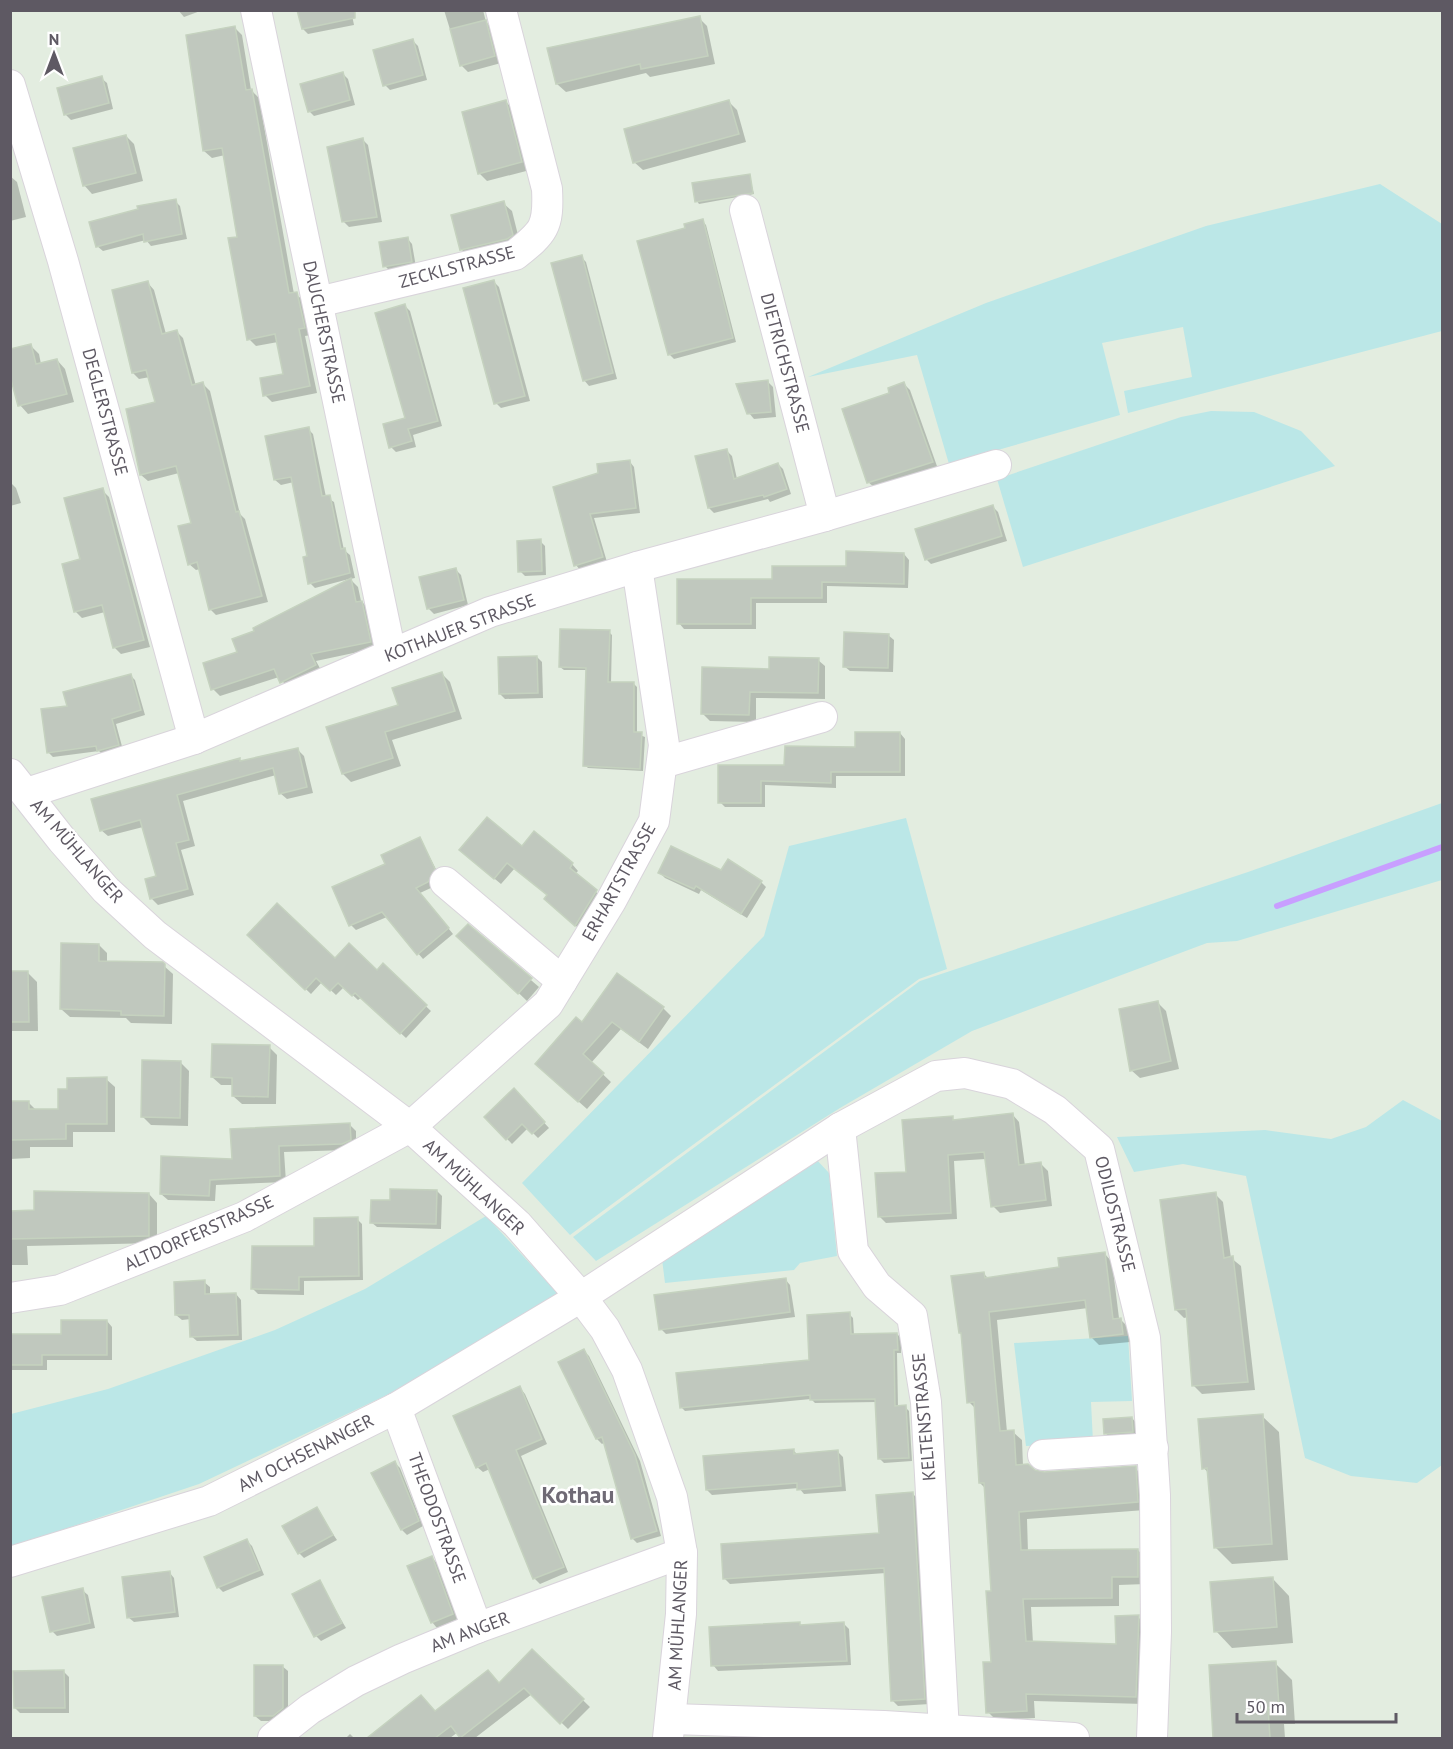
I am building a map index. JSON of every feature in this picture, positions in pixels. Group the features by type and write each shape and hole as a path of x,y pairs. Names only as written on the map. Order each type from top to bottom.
{"street":[{"name":"DAUCHERSTRASSE","path":"256,10 391,654"},
{"name":"ZECKLSTRASSE","path":"318,302 515,255 537,238 548,217 547,189 501,10"},
{"name":"DEGLERSTRASSE","path":"10,85 63,261 194,739"},
{"name":"DIETRICHSTRASSE","path":"745,210 825,516"},
{"name":"KOTHAUER STRASSE","path":"19,784 194,739 490,612 637,567 825,516 996,465"},
{"name":"ERHARTSTRASSE","path":"410,1127 548,1005 611,901 654,821 664,745 637,567"},
{"path":"662,763 822,717"},
{"name":"AM MÜHLANGER","path":"19,784 62,840 106,890 155,935 410,1127 517,1224 581,1297 605,1329 627,1370 672,1497 682,1553 681,1614 670,1729"},
{"path":"445,882 562,981"},
{"name":"ODILOSTRASSE","path":"581,1297 840,1128 936,1076 966,1073 1012,1084 1055,1110 1099,1149 1145,1338 1153,1448 1156,1632 1152,1738"},
{"name":"ALTDORFERSTRASSE","path":"10,1298 60,1290 244,1217 410,1127"},
{"name":"KELTENSTRASSE","path":"840,1128 853,1251 877,1286 912,1316 926,1402 944,1731"},
{"name":"AM OCHSENANGER","path":"10,1562 209,1501 396,1408 581,1297"},
{"name":"THEODOSTRASSE","path":"396,1408 477,1628"},
{"path":"1043,1455 1153,1448"},
{"name":"AM ANGER","path":"273,1738 310,1710 356,1681 477,1628 682,1553"},
{"path":"670,1729 944,1731 1074,1738"}],"shaded area":[{"path":"1380,184 1442,224 1442,331 1128,413 1124,391 1192,377 1183,327 1102,343 1120,415 949,464 917,355 808,377 986,303 1206,226"},
{"path":"1211,411 1254,412 1301,431 1335,466 1023,567 997,479 1181,417"},
{"path":"1442,803 1442,880 1237,941 1207,943 972,1031 840,1108 596,1261 573,1237 920,981 1248,872"},
{"path":"906,818 947,969 919,979 570,1235 522,1183 764,936 789,846"},
{"path":"1403,1100 1442,1121 1442,1465 1417,1483 1351,1476 1305,1458 1246,1176 1183,1164 1134,1172 1117,1137 1265,1130 1331,1139 1366,1127"},
{"path":"815,1158 829,1173 837,1256 800,1263 794,1270 665,1283 662,1259"},
{"path":"486,1216 560,1296 389,1394 199,1484 11,1547 11,1414 108,1389 275,1330 365,1289"},
{"path":"1128,1336 1132,1401 1091,1402 1093,1442 1026,1446 1014,1343"}],"building":[{"path":"297,10 355,10 355,18 302,29"},
{"path":"700,16 708,56 641,69 640,64 556,84 547,48"},
{"path":"486,20 495,56 460,66 450,29"},
{"path":"235,26 246,90 252,89 289,293 297,292 305,328 299,329 310,386 263,396 260,378 283,374 275,334 247,340 228,238 237,237 222,148 203,151 186,35"},
{"path":"413,39 423,75 383,86 373,50"},
{"path":"343,72 350,100 308,112 300,84"},
{"path":"102,76 109,103 64,115 57,88"},
{"path":"506,100 522,162 478,174 462,112"},
{"path":"729,100 739,134 633,163 624,129"},
{"path":"126,135 136,173 83,186 73,148"},
{"path":"363,138 377,217 342,222 327,147"},
{"path":"750,174 753,193 695,202 692,183"},
{"path":"176,199 182,234 144,242 143,234 96,247 89,222 138,209 137,206"},
{"path":"504,201 513,235 507,239 460,250 451,215"},
{"path":"703,219 733,338 668,355 637,241 685,228 684,224"},
{"path":"408,237 412,262 383,267 379,242"},
{"path":"582,255 613,373 583,381 551,263"},
{"path":"494,280 525,396 494,404 463,288"},
{"path":"148,281 162,334 177,330 192,385 203,382 236,512 239,511 262,596 209,610 197,562 188,565 178,526 191,523 176,466 140,475 126,409 155,402 146,370 132,373 112,290"},
{"path":"405,304 438,421 408,429 412,441 389,448 383,424 405,418 375,313"},
{"path":"31,344 36,364 57,359 67,394 18,406 10,376 10,349"},
{"path":"768,380 771,412 747,414 736,384"},
{"path":"904,382 933,462 867,483 842,409 889,393 888,388"},
{"path":"309,427 322,496 330,495 341,549 345,548 350,573 308,584 303,557 307,556 291,477 274,480 265,436"},
{"path":"727,449 734,479 778,463 787,489 764,497 763,495 708,508 695,456"},
{"path":"630,460 636,508 590,514 603,557 574,566 553,487 598,473 597,464"},
{"path":"103,488 144,640 113,648 102,605 74,612 62,564 80,559 64,498"},
{"path":"993,505 1002,536 925,560 915,529"},
{"path":"541,539 542,571 518,572 517,541"},
{"path":"846,551 904,553 904,584 822,582 822,598 751,598 751,624 677,624 677,579 772,579 772,566 846,566"},
{"path":"456,568 464,600 427,609 419,577"},
{"path":"351,578 356,602 362,601 371,642 311,654 316,665 280,683 274,669 211,690 203,663 237,652 232,639 254,631 253,628"},
{"path":"560,629 610,630 608,682 634,682 634,732 642,732 640,769 583,766 586,668 559,667"},
{"path":"844,632 889,634 888,668 843,667"},
{"path":"537,656 538,693 499,694 498,657"},
{"path":"769,657 819,658 818,693 750,692 749,715 701,714 702,667 769,669"},
{"path":"442,672 455,711 385,732 393,758 342,774 326,727 398,705 392,688"},
{"path":"131,674 141,710 112,719 119,745 97,751 96,746 47,753 41,709 67,706 63,692"},
{"path":"855,732 900,732 900,772 831,772 831,783 761,781 761,803 718,803 718,765 784,765 785,746 855,747"},
{"path":"298,748 307,787 279,794 273,768 177,795 189,840 176,843 188,889 150,899 145,879 156,876 140,820 100,831 91,799 240,758 240,761"},
{"path":"487,817 522,846 534,831 573,863 570,868 597,890 575,926 544,899 547,895 507,863 494,879 459,850"},
{"path":"420,837 435,869 428,882 416,888 449,928 417,955 382,912 349,926 332,887 385,864 381,855"},
{"path":"671,846 721,870 728,859 762,881 741,914 696,886 694,889 658,873"},
{"path":"277,903 335,958 349,943 377,970 383,963 427,1005 400,1034 355,993 352,996 338,983 330,991 316,978 305,990 247,935"},
{"path":"468,924 532,978 518,994 456,936"},
{"path":"61,943 99,944 99,961 163,962 165,964 164,1016 121,1015 121,1011 60,1009"},
{"path":"10,971 28,971 29,1022 10,1022"},
{"path":"617,973 664,1007 639,1042 612,1022 583,1054 604,1073 578,1102 535,1064 576,1017 582,1022"},
{"path":"1158,1001 1171,1061 1130,1071 1119,1009"},
{"path":"212,1044 270,1045 268,1097 232,1096 232,1078 211,1077"},
{"path":"142,1060 181,1061 180,1118 141,1117"},
{"path":"107,1077 107,1124 66,1124 66,1139 10,1140 10,1101 29,1101 29,1109 58,1109 58,1089 67,1089 67,1078"},
{"path":"514,1088 545,1122 532,1134 522,1124 506,1140 484,1117"},
{"path":"1013,1113 1019,1165 1041,1162 1046,1200 991,1207 984,1152 948,1155 951,1213 878,1217 875,1173 906,1172 902,1120 953,1116 953,1120"},
{"path":"350,1123 351,1140 342,1144 279,1146 280,1176 210,1180 209,1196 160,1194 161,1156 232,1159 230,1129"},
{"path":"390,1189 437,1190 436,1224 370,1223 371,1200 390,1200"},
{"path":"34,1191 149,1193 149,1236 10,1239 10,1211 34,1210"},
{"path":"1216,1192 1224,1258 1233,1256 1248,1382 1192,1386 1186,1309 1175,1310 1160,1200"},
{"path":"358,1217 359,1276 299,1277 299,1290 251,1289 252,1246 314,1246 314,1218"},
{"path":"1105,1252 1113,1319 1121,1318 1123,1334 1090,1338 1085,1300 989,1312 1000,1431 1014,1430 1016,1465 1028,1464 1035,1470 1044,1472 1136,1466 1138,1502 1019,1512 1021,1550 1138,1549 1138,1577 1112,1577 1112,1598 1023,1599 1026,1641 1116,1644 1115,1616 1139,1615 1136,1697 1026,1694 1027,1711 986,1713 983,1662 991,1662 986,1591 991,1591 984,1483 979,1483 974,1402 967,1403 961,1333 959,1333 951,1276 984,1272 985,1278 1059,1267 1058,1258"},
{"path":"786,1278 790,1312 659,1330 654,1295"},
{"path":"205,1280 205,1294 236,1293 238,1335 190,1337 189,1315 175,1315 174,1282"},
{"path":"850,1312 851,1334 897,1333 898,1350 894,1350 895,1406 906,1405 909,1458 878,1459 875,1399 810,1400 810,1395 680,1408 676,1373 809,1360 807,1315"},
{"path":"61,1320 107,1320 107,1355 42,1355 42,1365 10,1365 10,1334 61,1334"},
{"path":"584,1349 635,1455 657,1531 631,1539 602,1437 596,1439 558,1362"},
{"path":"520,1386 542,1439 516,1450 564,1567 533,1579 486,1463 476,1468 453,1416"},
{"path":"1263,1414 1272,1544 1214,1548 1207,1468 1202,1469 1198,1419"},
{"path":"1132,1417 1133,1432 1104,1434 1103,1419"},
{"path":"794,1449 794,1454 838,1450 841,1486 797,1490 797,1483 706,1490 703,1456"},
{"path":"395,1461 419,1521 401,1530 371,1473"},
{"path":"913,1492 925,1699 891,1701 884,1568 723,1579 721,1544 879,1533 876,1495"},
{"path":"317,1507 333,1535 298,1554 282,1526"},
{"path":"247,1539 260,1570 217,1588 204,1557"},
{"path":"432,1556 453,1614 431,1623 407,1566"},
{"path":"170,1571 175,1612 127,1618 122,1577"},
{"path":"1273,1577 1277,1627 1214,1632 1210,1582"},
{"path":"320,1580 342,1623 314,1637 292,1594"},
{"path":"83,1588 90,1623 50,1632 42,1597"},
{"path":"800,1622 800,1625 844,1622 847,1661 711,1666 709,1627"},
{"path":"532,1649 584,1699 560,1724 524,1688 460,1738 451,1726 435,1738 367,1738 421,1695 435,1711 488,1670 499,1683"},
{"path":"1276,1661 1279,1707 1268,1708 1270,1738 1213,1738 1209,1665"},
{"path":"254,1665 283,1665 283,1708 273,1716 254,1716"},
{"path":"64,1670 65,1708 14,1708 13,1671"}],"waterway":[{"path":"1277,906 1442,847"}],"district":[{"name":"Kothau","path":"578,1495"}]}
